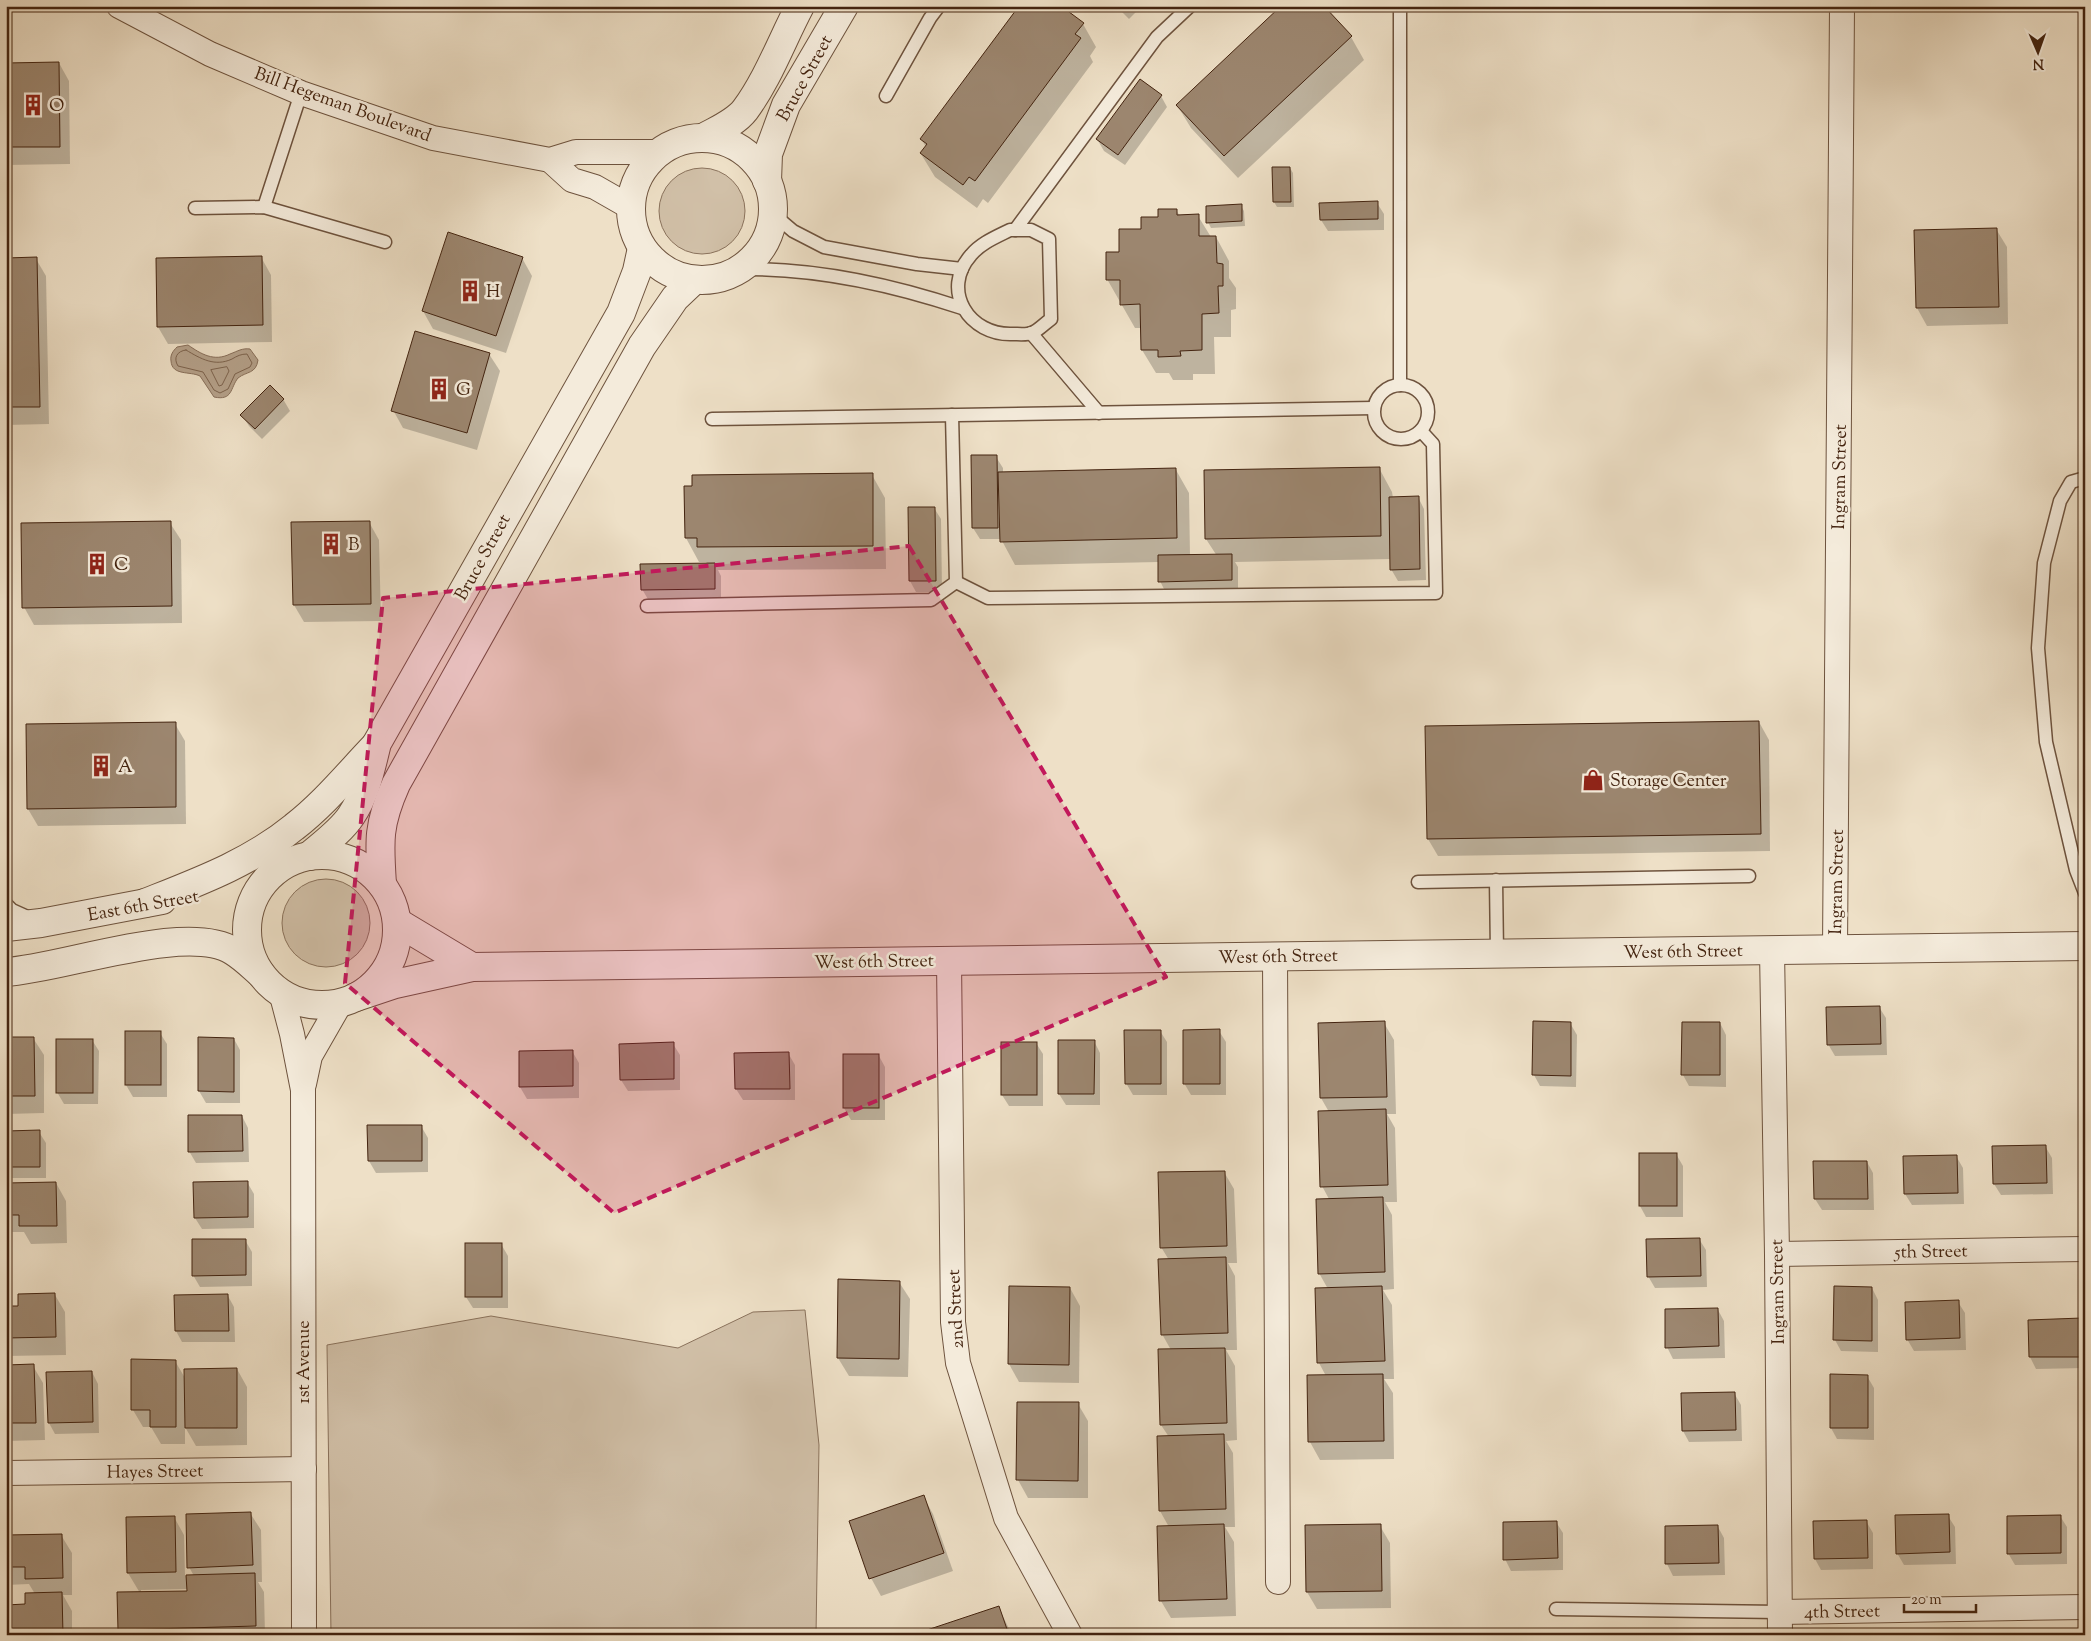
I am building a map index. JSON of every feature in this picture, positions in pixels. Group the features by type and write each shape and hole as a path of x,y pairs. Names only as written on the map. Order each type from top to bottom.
{"street":[{"name":"Bill Hegeman Boulevard","path":"119,6 210,54 301,94 433,138 550,160 576,152 659,152"},
{"name":"Bruce Street","path":"703,138 730,123 744,111 766,73 800,6"},
{"name":"Bruce Street","path":"768,181 768,154 786,105 844,6"},
{"name":"Ingram Street","path":"1835,949 1842,6"},
{"path":"703,138 719,140 734,145 748,155 768,181 772,197 773,214 770,231 763,246 753,259 741,269 726,276 710,280 694,280 678,277 651,261 634,235 630,207 638,175 648,162 672,144 688,139 703,138"},
{"path":"550,160 572,180 595,187 630,207"},
{"name":"Bruce Street","path":"309,856 335,834 351,816 367,781 377,743 621,313 637,271 642,248"},
{"name":"Bruce Street","path":"382,884 379,847 381,828 385,808 396,784 642,346 675,298 694,280"},
{"path":"145,903 210,878 266,848 295,827 330,794 377,743"},
{"path":"6,972 141,946 186,942 214,943 233,950 261,973 280,992 300,1001 320,1005 349,1000 374,984 388,966 396,944 397,922 392,902 382,884 368,870 350,860 330,855 309,856 292,861 277,870 264,883 253,900 248,918 247,937 252,956 261,973"},
{"name":"East 6th Street","path":"6,927 41,923 215,892 277,870"},
{"path":"397,922 472,967"},
{"name":"West 6th Street","path":"349,1000 395,984 472,967 2085,946"},
{"name":"Ingram Street","path":"1772,950 1780,1623"},
{"path":"1275,956 1278,1582"},
{"name":"2nd Street","path":"949,960 953,1322 958,1363 1006,1518 1070,1635"},
{"name":"1st Avenue","path":"280,992 292,1034 302,1090 304,1635"},
{"name":"1st Avenue","path":"302,1090 310,1056 349,1000"},
{"name":"5th Street","path":"1777,1254 2085,1249"},
{"name":"Hayes Street","path":"6,1473 304,1469"},
{"name":"4th Street","path":"1780,1623 2085,1607"}],"lane":[{"path":"886,96 930,18 939,6"},
{"path":"1014,230 1157,37 1190,6"},
{"path":"1400,6 1400,385"},
{"path":"264,207 301,94"},
{"path":"195,208 264,207 384,242"},
{"path":"773,214 793,231 824,247 917,264 962,269"},
{"path":"741,269 772,269 818,273 914,292 962,308 979,326 1004,334 1031,333 1051,319 1049,239 1031,230 1014,230 988,240 971,255 962,269 957,288 962,308"},
{"path":"1031,333 1098,412"},
{"path":"1400,385 1417,389 1423,395 1427,403 1428,419 1420,431 1411,438 1401,440 1392,438 1384,433 1374,417 1377,399 1383,391 1400,385"},
{"path":"712,419 1374,408"},
{"path":"952,415 956,582"},
{"path":"956,582 988,598 1436,593 1433,444 1420,431"},
{"path":"2085,478 2071,482 2060,500 2044,563 2038,648 2046,742 2076,870 2085,894"},
{"path":"646,606 931,600 956,582"},
{"path":"1418,882 1750,876"},
{"path":"1496,880 1497,953"},
{"path":"6,904 12,910 41,923"},
{"path":"1556,1609 1780,1623"}],"highlighted area":[{"path":"909,546 1166,977 614,1213 345,983 383,598"}],"shaded area":[{"path":"694,168 710,168 719,171 733,180 742,194 745,211 742,228 733,242 719,251 710,254 694,254 678,247 666,235 659,219 659,203 666,187 678,175"},
{"path":"326,879 343,882 351,886 363,898 367,906 370,923 367,940 363,948 351,960 343,964 326,967 309,964 301,960 289,948 285,940 282,923 285,906 289,898 301,886 309,882"},
{"path":"805,1310 819,1445 816,1635 331,1635 327,1345 491,1316 678,1348 753,1312"}],"water":[{"path":"188,345 203,354 213,357 224,356 242,349 250,349 258,360 257,365 253,370 238,378 228,395 220,398 214,397 200,376 178,371 172,366 171,357 174,350 177,347"}],"building":[{"path":"1019,6 1061,6 1084,23 1075,34 1081,38 975,181 969,177 963,185 920,153 927,144 920,139"},
{"path":"1281,6 1324,6 1352,36 1224,156 1176,105"},
{"name":"O","path":"59,62 60,147 6,147 6,63"},
{"path":"1140,79 1162,95 1118,155 1096,139"},
{"path":"1272,167 1290,167 1291,202 1273,202"},
{"path":"1378,201 1378,219 1320,220 1319,203"},
{"path":"1242,204 1242,221 1206,223 1206,206"},
{"path":"1158,209 1177,209 1177,215 1199,214 1199,236 1216,236 1217,263 1223,264 1223,286 1218,286 1219,313 1202,314 1202,350 1180,351 1181,356 1158,357 1158,350 1141,350 1140,304 1120,305 1120,280 1106,280 1106,252 1119,252 1119,229 1141,229 1141,217 1158,217"},
{"path":"1997,228 1999,307 1916,308 1914,230"},
{"name":"H","path":"448,232 523,257 496,336 422,311"},
{"path":"262,256 263,325 157,327 156,258"},
{"path":"37,257 40,407 6,407 6,258"},
{"name":"G","path":"415,331 490,353 467,433 391,411"},
{"path":"270,385 284,399 255,429 240,415"},
{"path":"971,455 997,455 998,528 972,528"},
{"path":"1380,467 1381,536 1205,539 1204,470"},
{"path":"1176,468 1177,538 1000,542 998,472"},
{"path":"873,473 873,546 697,547 697,538 685,538 684,486 692,486 692,475"},
{"path":"1419,496 1420,569 1390,570 1389,497"},
{"path":"908,507 935,507 936,581 909,581"},
{"name":"C","path":"171,521 172,606 22,608 21,523"},
{"name":"B","path":"370,521 371,604 293,605 291,522"},
{"path":"1232,554 1232,580 1158,582 1158,555"},
{"path":"715,563 715,589 641,590 640,564"},
{"name":"Storage Center","path":"1759,721 1761,834 1427,839 1425,726"},
{"name":"A","path":"176,722 176,807 27,809 26,724"},
{"path":"1880,1006 1881,1044 1827,1045 1826,1007"},
{"path":"1385,1021 1387,1097 1320,1098 1318,1023"},
{"path":"1533,1021 1571,1022 1571,1076 1532,1075"},
{"path":"1682,1022 1720,1022 1720,1075 1681,1075"},
{"path":"1220,1029 1220,1084 1183,1084 1183,1030"},
{"path":"1124,1030 1161,1030 1161,1084 1125,1084"},
{"path":"125,1031 161,1031 161,1085 125,1085"},
{"path":"6,1037 34,1037 35,1096 6,1096"},
{"path":"198,1037 234,1038 234,1092 198,1091"},
{"path":"56,1039 93,1039 93,1093 56,1093"},
{"path":"1058,1040 1095,1040 1094,1094 1058,1094"},
{"path":"674,1042 674,1079 620,1080 619,1044"},
{"path":"1001,1042 1037,1042 1037,1095 1001,1095"},
{"path":"573,1050 573,1086 519,1087 519,1051"},
{"path":"789,1052 790,1089 735,1089 734,1053"},
{"path":"843,1054 879,1054 879,1108 843,1108"},
{"path":"1386,1109 1388,1185 1320,1187 1318,1111"},
{"path":"188,1115 242,1115 243,1151 188,1152"},
{"path":"367,1125 422,1125 422,1161 368,1161"},
{"path":"40,1130 40,1167 6,1167 6,1131"},
{"path":"2046,1145 2047,1183 1993,1184 1992,1146"},
{"path":"1639,1153 1677,1153 1677,1206 1639,1206"},
{"path":"1957,1155 1958,1193 1904,1194 1903,1156"},
{"path":"1813,1161 1867,1161 1868,1199 1814,1199"},
{"path":"1225,1171 1227,1246 1160,1248 1158,1172"},
{"path":"248,1181 248,1217 194,1218 193,1182"},
{"path":"56,1182 57,1226 19,1226 19,1215 6,1215 6,1183"},
{"path":"1383,1197 1385,1272 1318,1274 1316,1199"},
{"path":"1700,1238 1701,1276 1647,1277 1646,1239"},
{"path":"192,1239 246,1239 246,1275 192,1276"},
{"path":"465,1243 502,1243 502,1297 465,1297"},
{"path":"1226,1257 1228,1333 1161,1335 1158,1259"},
{"path":"838,1279 900,1281 899,1359 837,1358"},
{"path":"1009,1286 1070,1287 1069,1365 1008,1364"},
{"path":"1382,1286 1385,1361 1317,1363 1315,1288"},
{"path":"1834,1286 1872,1287 1872,1341 1833,1340"},
{"path":"55,1293 56,1337 6,1338 6,1306 18,1306 18,1294"},
{"path":"228,1294 229,1331 175,1331 174,1295"},
{"path":"1959,1300 1960,1338 1906,1340 1905,1302"},
{"path":"1718,1308 1719,1346 1665,1348 1665,1309"},
{"path":"2082,1318 2083,1357 2029,1357 2028,1320"},
{"path":"1225,1348 1227,1423 1160,1425 1158,1349"},
{"path":"131,1359 176,1360 176,1427 150,1427 150,1410 131,1410"},
{"path":"34,1364 36,1423 6,1423 6,1365"},
{"path":"237,1368 237,1428 185,1428 184,1369"},
{"path":"92,1371 93,1422 48,1423 46,1372"},
{"path":"1383,1374 1384,1441 1308,1442 1307,1375"},
{"path":"1830,1374 1868,1375 1868,1428 1830,1428"},
{"path":"1735,1392 1736,1430 1682,1431 1681,1393"},
{"path":"1017,1402 1079,1402 1078,1481 1016,1480"},
{"path":"1224,1434 1226,1509 1159,1511 1157,1436"},
{"path":"924,1495 944,1553 869,1579 849,1521"},
{"path":"251,1512 253,1565 187,1568 186,1514"},
{"path":"1949,1514 1950,1552 1896,1554 1895,1515"},
{"path":"2061,1515 2061,1553 2007,1554 2007,1516"},
{"path":"175,1516 176,1572 127,1573 126,1517"},
{"path":"1867,1520 1868,1558 1814,1559 1813,1521"},
{"path":"1557,1521 1558,1558 1503,1560 1503,1522"},
{"path":"1224,1524 1227,1599 1159,1601 1157,1526"},
{"path":"1381,1524 1382,1591 1306,1592 1305,1525"},
{"path":"1718,1525 1719,1563 1665,1564 1665,1526"},
{"path":"62,1534 63,1578 25,1579 25,1567 6,1567 6,1535"},
{"path":"255,1573 256,1626 118,1630 117,1592 187,1591 186,1575"},
{"path":"62,1592 63,1635 6,1635 6,1605 25,1604 25,1593"},
{"path":"999,1606 1009,1635 925,1635 924,1631"}],"place":[{"name":"O","path":"33,105"},
{"name":"H","path":"470,291"},
{"name":"G","path":"439,389"},
{"name":"B","path":"331,544"},
{"name":"C","path":"97,564"},
{"name":"A","path":"101,766"},
{"name":"Storage Center","path":"1593,780"}]}
